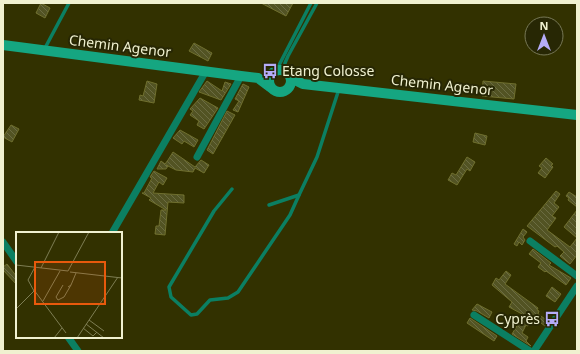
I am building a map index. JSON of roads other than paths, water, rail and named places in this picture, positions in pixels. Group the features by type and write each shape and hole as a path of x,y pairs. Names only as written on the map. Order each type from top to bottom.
{"main road":[{"name":"Chemin Agenor","path":"3,45 258,78 282,76 303,84 577,115"},
{"name":"Chemin Agenor","path":"270,87 275,91 281,92 282,76"},
{"path":"270,87 269,80 282,76"},
{"path":"258,78 270,87"}],"street":[{"path":"113,232 206,71"},
{"path":"197,157 241,76"},
{"path":"530,241 577,276"},
{"path":"3,242 16,261"},
{"path":"534,351 577,286"},
{"path":"474,315 530,351"},
{"path":"69,338 78,351"}],"lane":[{"path":"43,51 69,3"},
{"path":"282,76 283,53 312,3"},
{"path":"282,76 288,56 317,3"},
{"path":"232,189 214,210 169,287 171,297 191,315 197,314 210,300 228,298 238,292 290,215 317,157 339,88"},
{"path":"269,205 299,194"}],"place":[{"name":"Etang Colosse","path":"270,71"},
{"name":"Cyprès","path":"552,319"}]}
